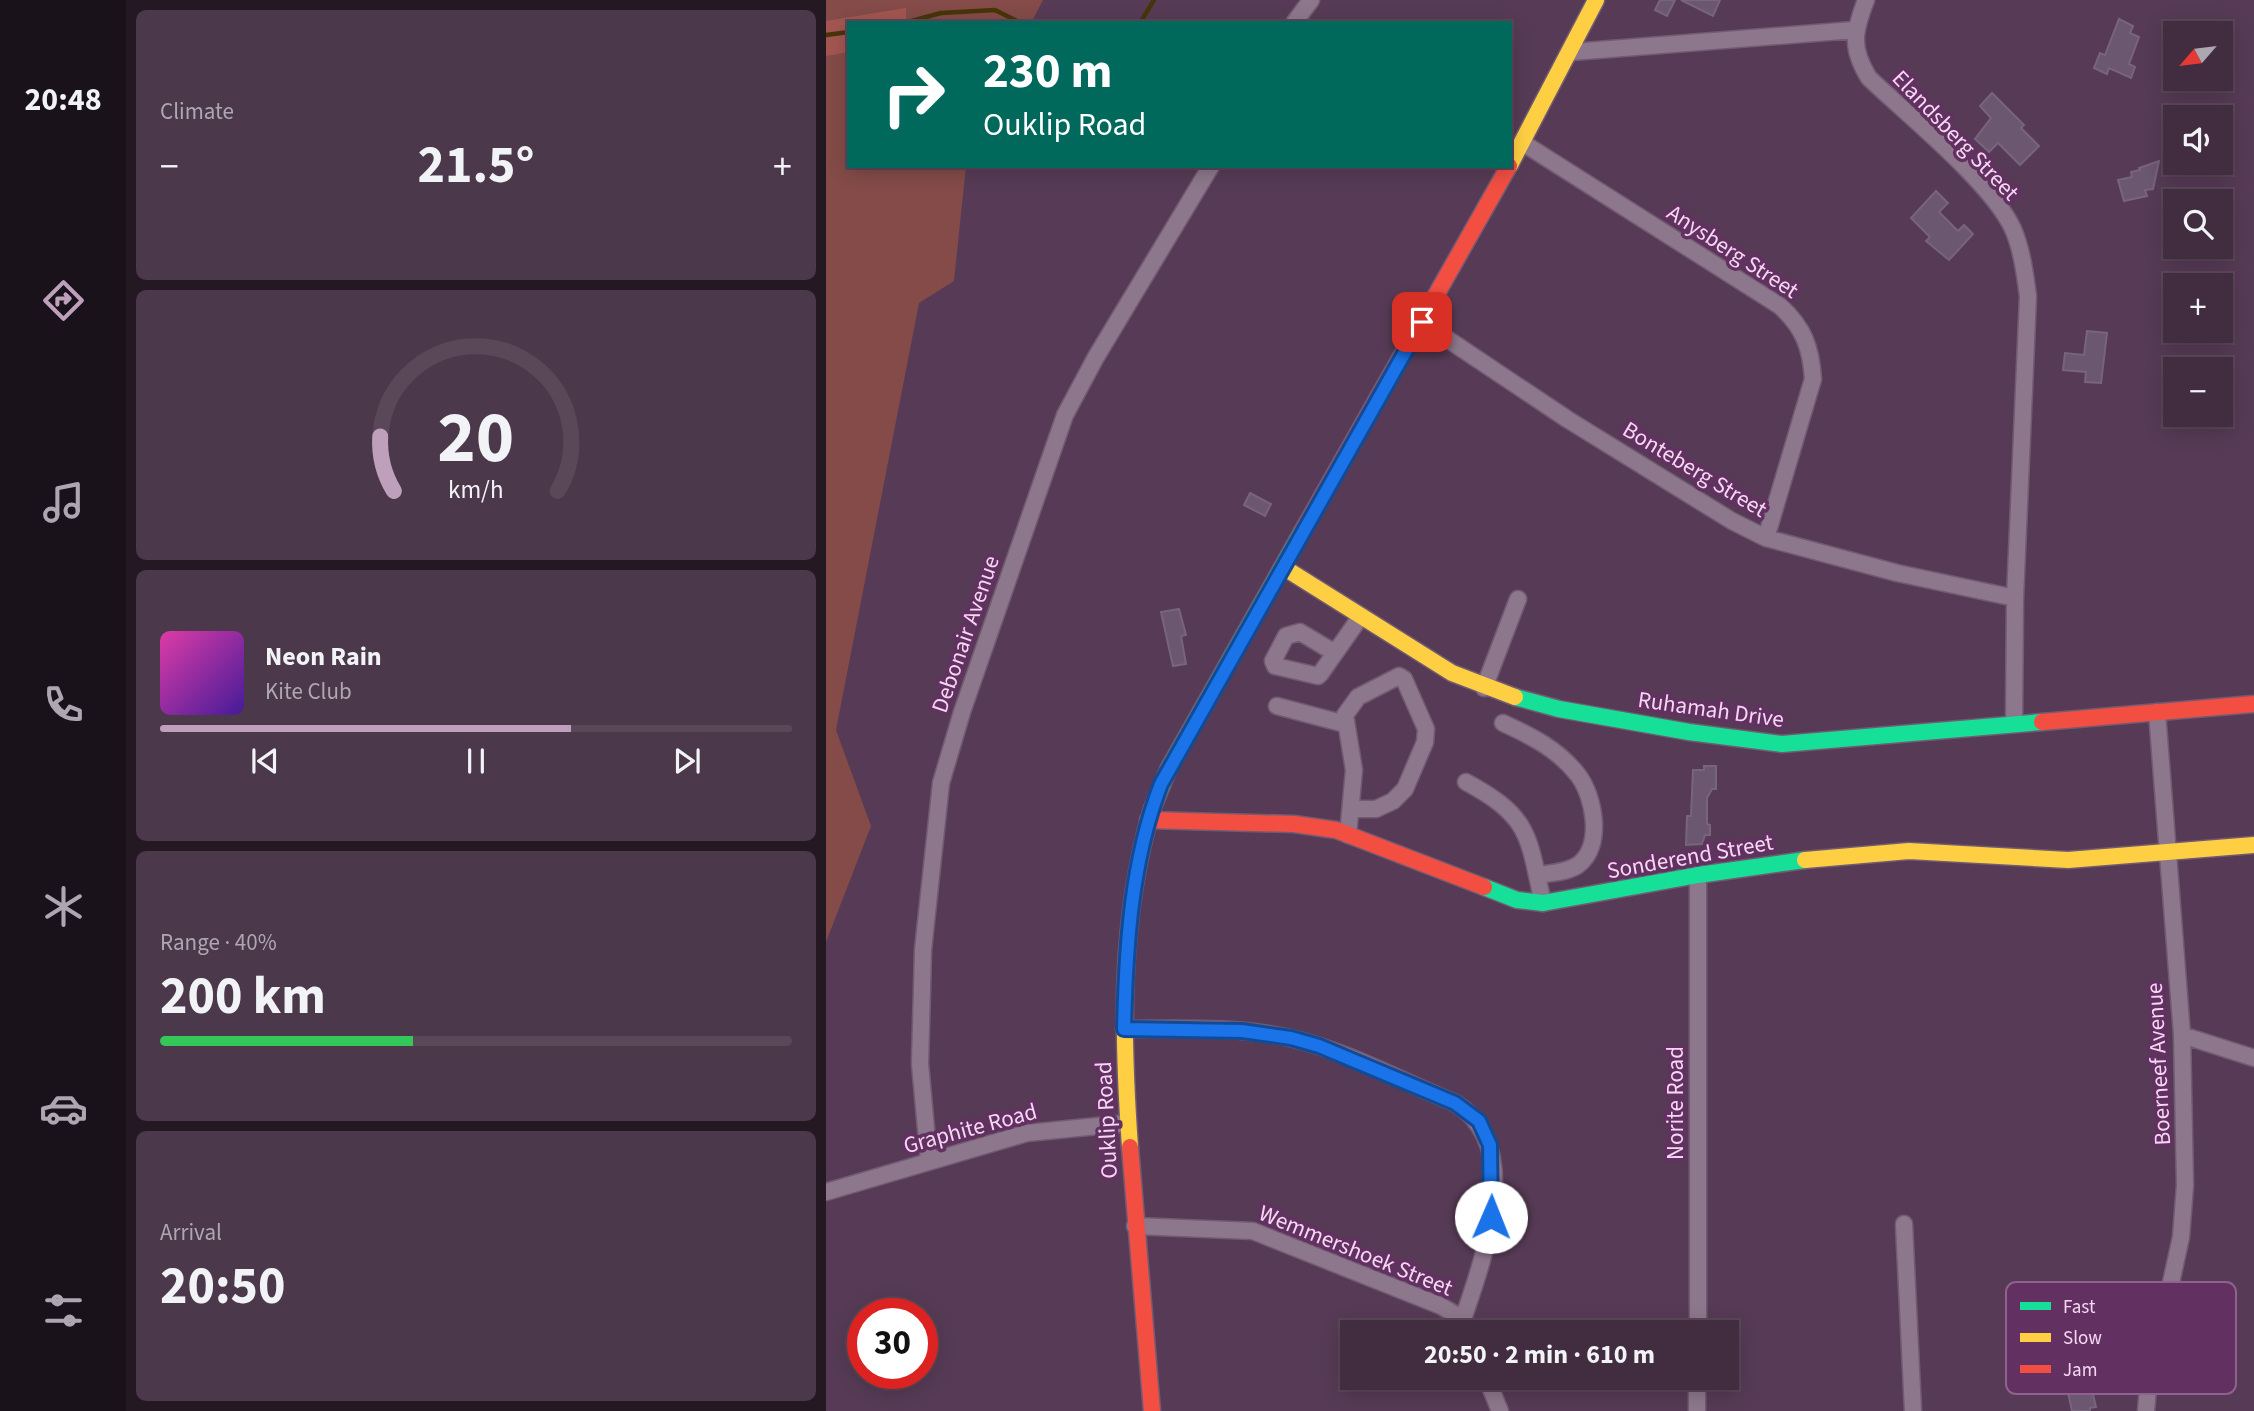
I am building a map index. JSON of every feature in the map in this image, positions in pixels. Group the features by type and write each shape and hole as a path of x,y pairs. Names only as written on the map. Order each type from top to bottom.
{"street":[{"path":"1295,21 1311,0"},
{"name":"Ouklip Road","path":"1512,162 1572,52 1596,0"},
{"path":"1572,52 1854,30 1866,0"},
{"name":"Elandsberg Street","path":"1854,30 1857,54 1869,78 1994,201 2013,229 2023,260 2028,296 2015,598 2014,724"},
{"name":"Anysberg Street","path":"1523,143 1780,306 1800,327 1812,352 1813,379 1766,538"},
{"name":"Debonair Avenue","path":"929,1161 920,1065 922,963 941,783 962,712 1065,415 1096,357 1209,168"},
{"name":"Ouklip Road","path":"1152,1411 1135,1226 1124,1029 1134,891 1148,820 1169,768 1509,168"},
{"name":"Bonteberg Street","path":"1422,322 1578,426 1732,522 1766,538 1897,573 2015,598"},
{"name":"Ruhamah Drive","path":"1283,567 1452,673 1484,688 1559,709 1689,732 1782,744 2254,704"},
{"path":"1484,688 1518,599"},
{"path":"1335,653 1361,616"},
{"path":"1348,835 1354,770 1345,715 1358,697 1399,676 1404,680 1424,719 1425,742 1402,794 1376,809 1351,809"},
{"path":"1277,706 1345,724"},
{"name":"Boerneef Avenue","path":"2157,712 2182,1035 2185,1185 2181,1237 2171,1282"},
{"path":"1503,723 1534,737 1558,754 1584,785 1593,809 1592,839 1586,857 1580,864 1563,871 1536,874"},
{"path":"1466,782 1516,817 1531,845 1542,903"},
{"name":"Sonderend Street","path":"1148,820 1294,824 1348,835 1517,900 1542,903 1698,875 1864,853 1909,851 2068,860 2254,845"},
{"name":"Norite Road","path":"1698,875 1698,1320"},
{"path":"1124,1029 1242,1031 1291,1038 1319,1046 1455,1103 1479,1121 1490,1145 1491,1217 1466,1320"},
{"path":"2182,1035 2254,1058"},
{"name":"Graphite Road","path":"826,1192 1027,1133 1128,1123"},
{"path":"1904,1224 1913,1411"},
{"name":"Wemmershoek Street","path":"1135,1226 1252,1231 1441,1306 1456,1320"},
{"path":"1491,1390 1500,1411"},
{"path":"1697,1390 1697,1411"}],"shaded area":[{"path":"826,0 1043,0 1032,21 847,21 847,168 966,168 954,281 919,303 836,730 871,826 826,942"},
{"path":"906,8 906,21 847,21 847,52 826,56 826,21"}],"building":[{"path":"1660,0 1675,0 1667,16 1655,10"},
{"path":"1681,0 1720,0 1713,16"},
{"path":"2119,19 2133,26 2130,33 2139,37 2129,64 2135,67 2131,78 2109,68 2107,74 2094,68 2100,53 2105,55"},
{"path":"1992,93 2024,125 2021,128 2039,146 2020,165 1998,143 1989,152 1975,139 1991,118 1980,106"},
{"path":"2159,161 2153,189 2145,190 2147,196 2124,201 2118,180 2132,177 2131,172"},
{"path":"1936,191 1948,203 1939,212 1958,231 1964,225 1973,234 1949,260 1926,241 1930,237 1911,218"},
{"path":"2087,331 2107,333 2101,383 2085,382 2086,372 2063,370 2065,353 2084,355"},
{"path":"1250,493 1271,504 1265,516 1244,505"},
{"path":"1179,609 1186,635 1181,636 1186,664 1173,666 1161,612"},
{"path":"1704,766 1716,766 1716,789 1712,789 1707,798 1707,824 1710,825 1710,835 1705,835 1702,844 1686,845 1687,816 1691,816 1693,770 1704,770"},
{"path":"2068,1394 2093,1394 2096,1407 2090,1408 2090,1411 2072,1411"}],"waterway":[{"path":"1141,21 1154,0"},
{"path":"911,21 941,13 995,10 1017,21"},
{"path":"826,35 847,32"}],"traffic: fast":[{"path":"1152,809 1169,768 1302,532"},
{"path":"1515,697 1559,709 1689,732 1782,744 2042,722"},
{"path":"1484,887 1517,900 1543,903 1698,875 1805,860"}],"traffic: slow":[{"path":"1512,161 1596,0"},
{"path":"1283,567 1452,673 1515,697"},
{"path":"1130,1147 1125,1062 1128,935 1141,851 1152,809"},
{"path":"1805,860 1909,851 2068,860 2254,845"}],"traffic: jam":[{"path":"1302,532 1508,168"},
{"path":"2042,722 2254,704"},
{"path":"1148,820 1294,824 1336,830 1484,887"},
{"path":"1130,1147 1152,1411"}],"route":[{"path":"1422,322 1161,784 1148,820 1137,865 1124,1029 1242,1031 1291,1038 1319,1046 1455,1103 1479,1121 1490,1145 1491,1217"}]}
